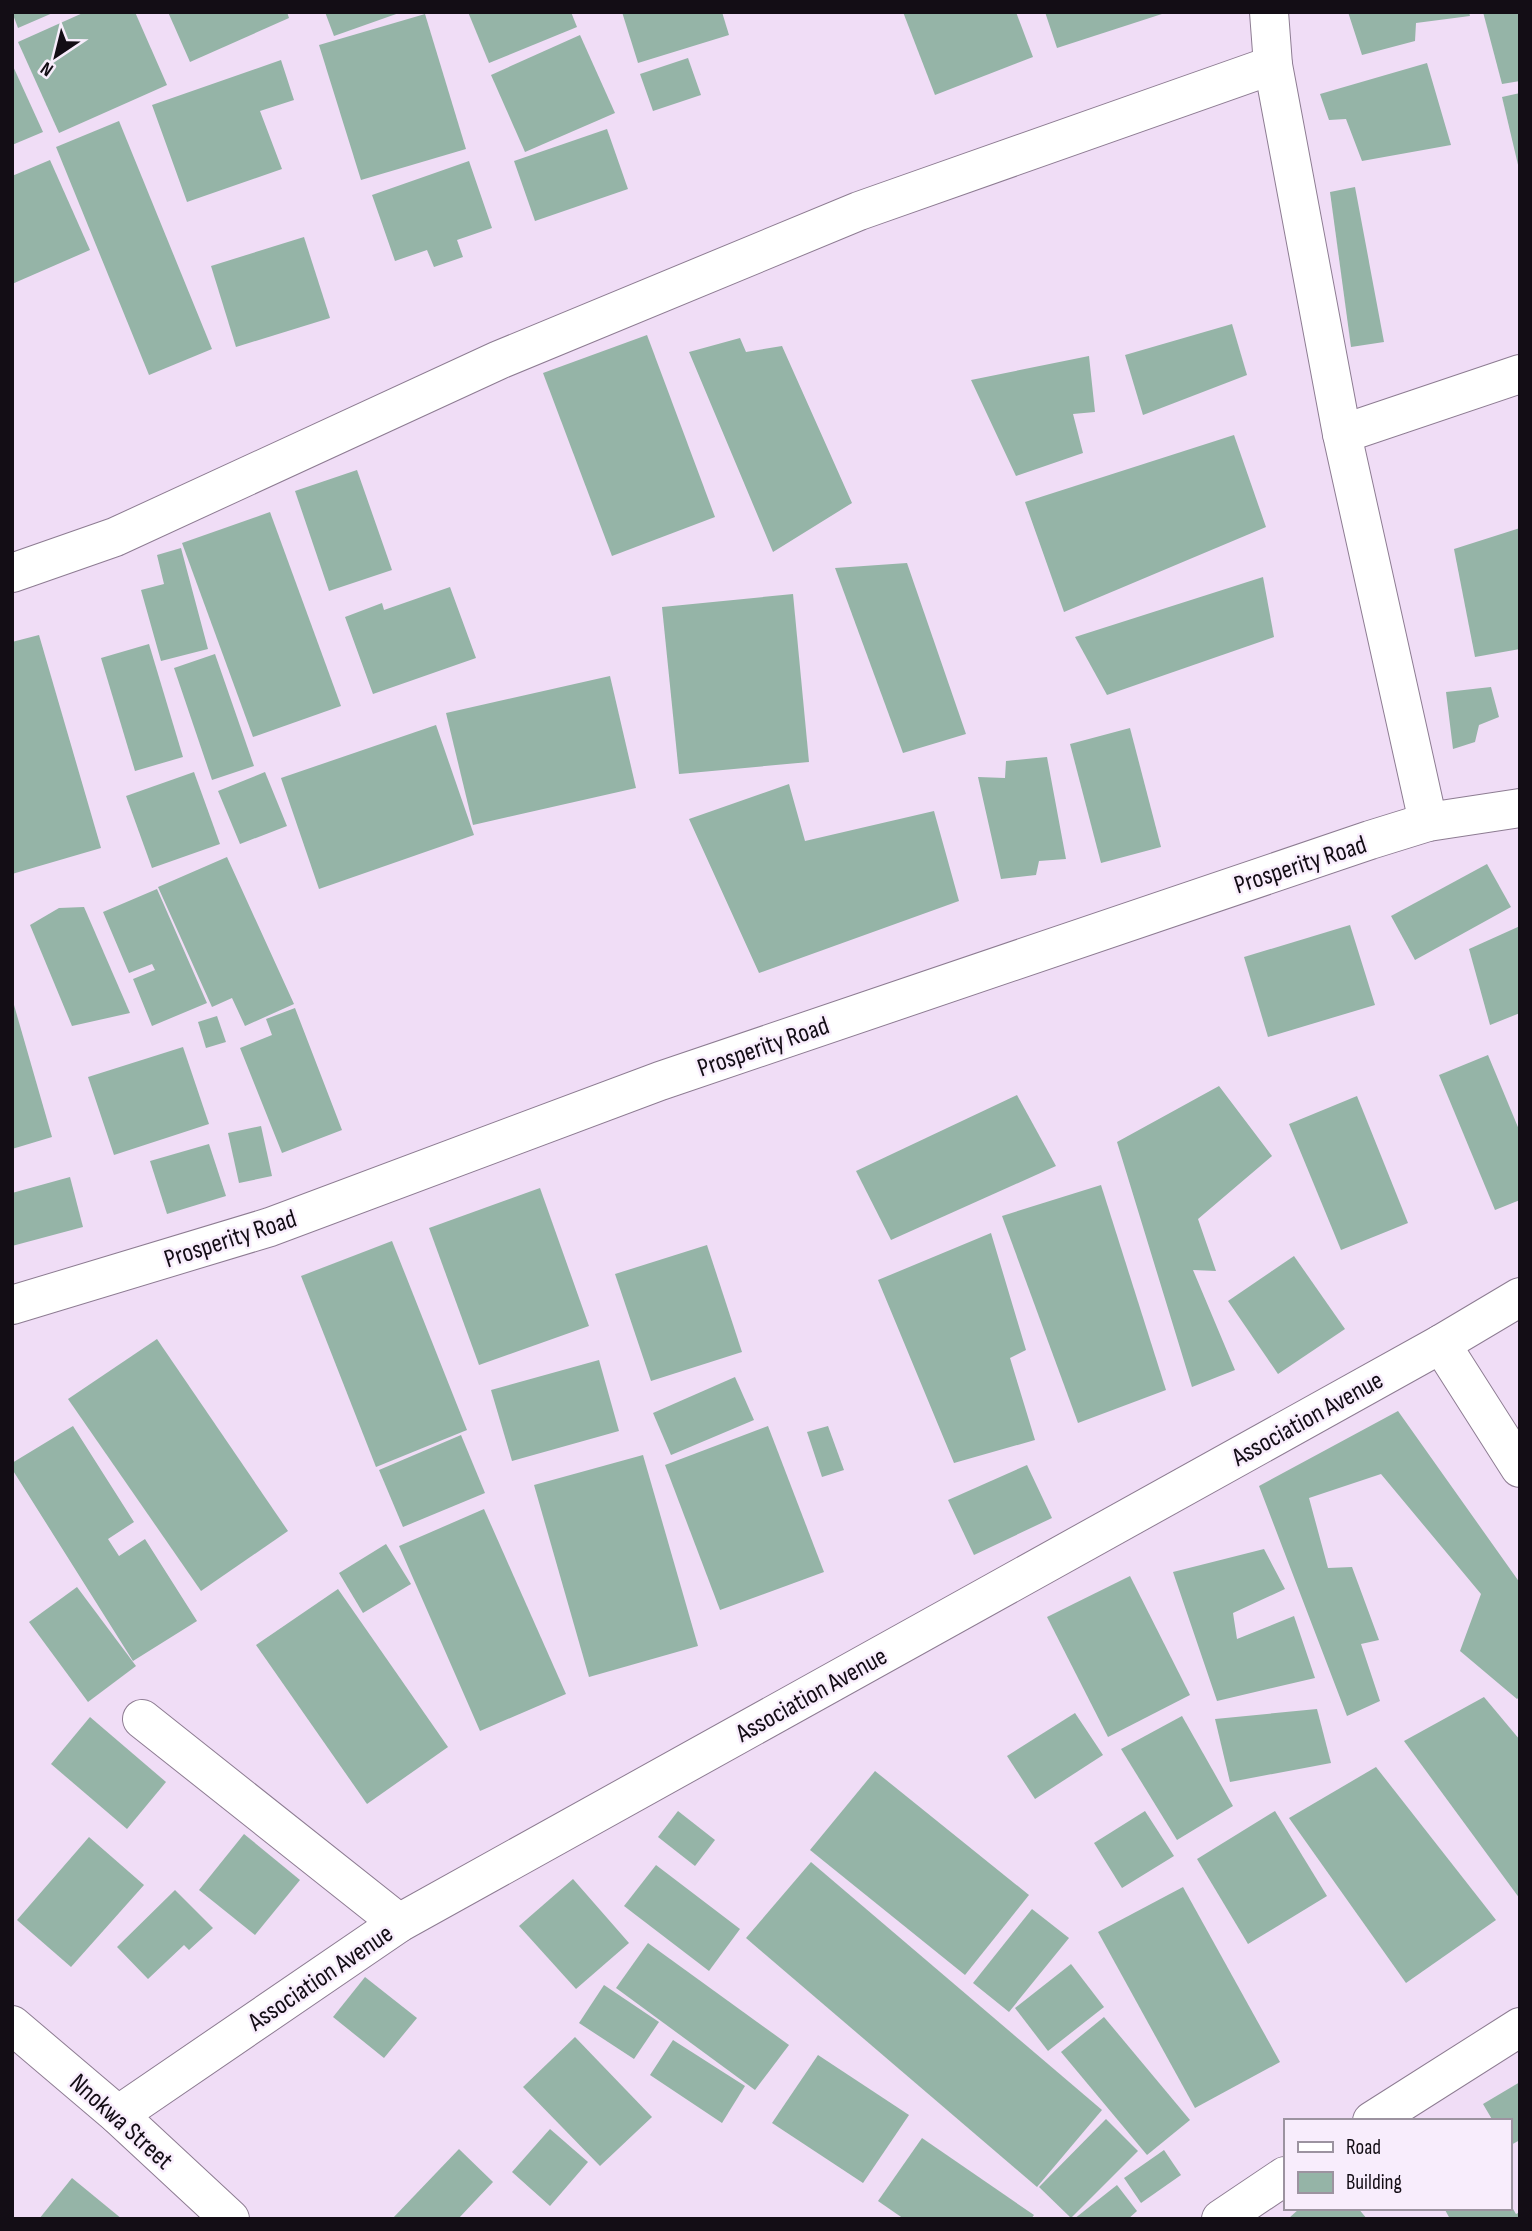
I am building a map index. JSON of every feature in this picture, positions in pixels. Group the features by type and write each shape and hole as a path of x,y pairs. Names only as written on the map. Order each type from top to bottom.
{"street":[{"path":"1269,12 1273,65 1342,434 1428,822"},
{"path":"12,573 115,537 499,360 859,211 1273,65"},
{"path":"1342,434 1520,374"},
{"name":"Prosperity Road","path":"12,1305 270,1227 660,1081 1262,876 1428,822 1520,808"},
{"name":"Association Avenue","path":"118,2115 399,1923 1441,1344 1520,1297"},
{"path":"1441,1344 1520,1468"},
{"path":"142,1719 399,1923"},
{"name":"Nnokwa Street","path":"12,2025 118,2115 230,2219"},
{"path":"1375,2119 1520,2027"},
{"path":"1221,2219 1284,2177"}],"building":[{"path":"12,12 55,12 18,28"},
{"path":"85,12 135,12 167,85 59,133 18,42"},
{"path":"168,12 287,12 289,18 190,62"},
{"path":"325,12 399,12 399,13 334,36"},
{"path":"468,12 571,12 577,27 489,63"},
{"path":"622,12 722,12 729,35 638,63"},
{"path":"903,12 1016,12 1033,57 935,95"},
{"path":"1045,12 1164,12 1165,13 1057,48"},
{"path":"1348,12 1469,12 1470,16 1416,23 1415,41 1362,55"},
{"path":"1483,12 1520,12 1520,81 1502,84"},
{"path":"425,14 466,149 361,180 319,45"},
{"path":"580,35 615,113 525,152 491,75"},
{"path":"688,58 701,95 653,111 640,74"},
{"path":"281,60 294,100 260,111 282,169 187,202 152,105"},
{"path":"1427,63 1451,145 1362,161 1346,119 1329,120 1320,94"},
{"path":"12,64 43,132 12,145"},
{"path":"1520,93 1520,169 1519,169 1502,97"},
{"path":"119,121 212,349 149,375 56,147"},
{"path":"607,129 628,189 535,221 514,161"},
{"path":"50,160 90,250 12,284 12,176"},
{"path":"469,161 492,228 457,240 463,257 434,267 427,250 395,261 372,195"},
{"path":"1355,187 1384,342 1351,347 1330,192"},
{"path":"304,237 330,318 236,347 211,266"},
{"path":"1232,324 1247,375 1143,415 1125,355"},
{"path":"647,335 715,517 612,556 543,373"},
{"path":"740,338 746,352 782,346 852,503 773,552 689,352"},
{"path":"1089,356 1095,412 1073,414 1083,453 1016,476 971,380"},
{"path":"1234,435 1266,527 1064,612 1025,502"},
{"path":"357,470 392,570 329,591 295,491"},
{"path":"270,512 341,706 253,737 182,543"},
{"path":"1520,528 1520,649 1475,657 1454,549"},
{"path":"181,548 208,649 161,661 141,590 164,584 157,555"},
{"path":"907,563 966,734 903,753 835,568"},
{"path":"1263,577 1274,637 1107,695 1075,637"},
{"path":"450,587 476,658 373,694 345,617 382,603 384,610"},
{"path":"793,594 809,762 679,774 662,607"},
{"path":"39,635 101,848 12,874 12,642"},
{"path":"149,644 183,757 135,771 101,658"},
{"path":"215,654 254,766 212,780 174,668"},
{"path":"610,676 636,788 473,825 446,713"},
{"path":"1491,687 1499,717 1479,725 1475,742 1453,749 1446,692"},
{"path":"436,725 474,835 319,889 281,778"},
{"path":"1130,728 1161,847 1101,863 1070,744"},
{"path":"1047,757 1066,859 1039,861 1036,875 1001,879 978,777 1005,778 1006,761"},
{"path":"194,772 220,844 152,868 126,796"},
{"path":"265,772 287,826 240,844 218,791"},
{"path":"789,784 805,841 934,811 959,901 759,973 689,819"},
{"path":"227,857 294,1004 245,1026 232,998 212,1007 158,887"},
{"path":"1487,864 1511,907 1415,960 1391,916"},
{"path":"157,889 207,1003 152,1026 133,979 155,970 152,964 129,973 103,912"},
{"path":"84,907 130,1013 72,1026 30,925 59,908"},
{"path":"1350,925 1375,1005 1268,1037 1244,957"},
{"path":"1520,926 1520,1013 1490,1025 1469,949"},
{"path":"12,998 52,1137 12,1149"},
{"path":"295,1008 342,1130 282,1153 240,1048 272,1035 266,1019"},
{"path":"217,1016 226,1042 206,1048 198,1022"},
{"path":"183,1047 209,1124 114,1155 88,1077"},
{"path":"1488,1055 1520,1132 1520,1200 1495,1210 1439,1075"},
{"path":"1219,1086 1272,1156 1198,1219 1216,1271 1193,1270 1235,1370 1192,1387 1117,1142"},
{"path":"1017,1095 1056,1166 891,1240 856,1171"},
{"path":"1357,1096 1408,1223 1341,1250 1289,1124"},
{"path":"261,1126 272,1176 239,1183 228,1133"},
{"path":"209,1144 226,1196 167,1214 150,1161"},
{"path":"70,1177 83,1227 12,1246 12,1193"},
{"path":"1101,1185 1166,1390 1078,1423 1002,1216"},
{"path":"540,1188 589,1326 479,1365 429,1228"},
{"path":"991,1233 1026,1350 1010,1358 1035,1440 954,1463 878,1280"},
{"path":"392,1241 467,1430 376,1467 301,1276"},
{"path":"707,1245 742,1352 651,1381 615,1274"},
{"path":"1294,1256 1345,1329 1278,1374 1228,1301"},
{"path":"157,1339 288,1531 201,1591 68,1399"},
{"path":"599,1360 619,1431 512,1461 491,1390"},
{"path":"735,1377 754,1420 671,1455 653,1413"},
{"path":"1398,1411 1520,1583 1520,1696 1517,1699 1460,1651 1481,1594 1381,1474 1309,1498 1328,1568 1352,1567 1379,1640 1361,1644 1380,1701 1347,1716 1259,1486"},
{"path":"73,1426 134,1522 108,1539 119,1556 145,1539 197,1621 133,1661 12,1469 12,1463"},
{"path":"768,1426 824,1572 720,1610 665,1465"},
{"path":"828,1426 844,1470 822,1477 807,1432"},
{"path":"461,1435 485,1493 403,1527 379,1470"},
{"path":"643,1455 698,1646 589,1677 534,1485"},
{"path":"1027,1465 1052,1518 974,1555 948,1500"},
{"path":"484,1509 566,1694 480,1731 399,1546"},
{"path":"386,1544 411,1584 363,1613 339,1573"},
{"path":"1264,1549 1285,1589 1233,1613 1237,1639 1294,1616 1315,1678 1217,1701 1173,1572"},
{"path":"1130,1576 1190,1695 1108,1737 1047,1617"},
{"path":"77,1587 136,1666 88,1702 29,1622"},
{"path":"338,1589 448,1747 367,1804 256,1645"},
{"path":"1484,1697 1520,1740 1520,1899 1404,1741"},
{"path":"1317,1709 1331,1763 1230,1782 1215,1719"},
{"path":"1075,1713 1103,1755 1035,1799 1007,1756"},
{"path":"1182,1716 1233,1806 1177,1840 1121,1749"},
{"path":"90,1717 166,1782 127,1829 51,1764"},
{"path":"1376,1767 1496,1920 1406,1983 1289,1818"},
{"path":"875,1771 1029,1895 965,1975 810,1850"},
{"path":"678,1811 715,1840 695,1866 658,1837"},
{"path":"1145,1811 1174,1856 1122,1888 1094,1843"},
{"path":"1275,1811 1327,1896 1248,1944 1197,1859"},
{"path":"244,1834 300,1880 255,1935 199,1890"},
{"path":"89,1837 144,1885 71,1967 17,1920"},
{"path":"811,1862 1102,2110 1037,2187 746,1938"},
{"path":"656,1865 740,1929 709,1971 624,1906"},
{"path":"573,1879 629,1943 576,1989 519,1926"},
{"path":"1183,1887 1280,2062 1195,2108 1098,1932"},
{"path":"175,1890 213,1928 189,1950 184,1945 148,1979 117,1947"},
{"path":"1032,1909 1069,1938 1009,2012 973,1983"},
{"path":"648,1943 789,2045 755,2090 616,1988"},
{"path":"1071,1964 1104,2007 1048,2051 1015,2008"},
{"path":"365,1977 417,2018 384,2058 333,2017"},
{"path":"604,1985 659,2022 634,2059 579,2023"},
{"path":"1104,2017 1190,2120 1147,2155 1061,2052"},
{"path":"575,2037 652,2117 600,2166 523,2087"},
{"path":"673,2040 745,2086 722,2123 650,2075"},
{"path":"818,2055 909,2115 863,2183 772,2123"},
{"path":"1520,2082 1520,2140 1511,2145 1511,2119 1492,2119 1483,2104"},
{"path":"1106,2119 1138,2151 1071,2218 1039,2187"},
{"path":"550,2129 588,2162 550,2206 512,2172"},
{"path":"922,2138 1034,2215 1031,2219 904,2219 878,2201"},
{"path":"459,2149 493,2182 458,2219 392,2219"},
{"path":"1164,2150 1181,2175 1141,2203 1124,2178"},
{"path":"72,2178 122,2219 39,2219"},
{"path":"1117,2185 1137,2211 1128,2219 1074,2219"},
{"path":"1511,2205 1516,2214 1520,2212 1520,2219 1450,2219 1445,2210 1511,2210"},
{"path":"1298,2210 1360,2210 1367,2219 1288,2219"}]}
